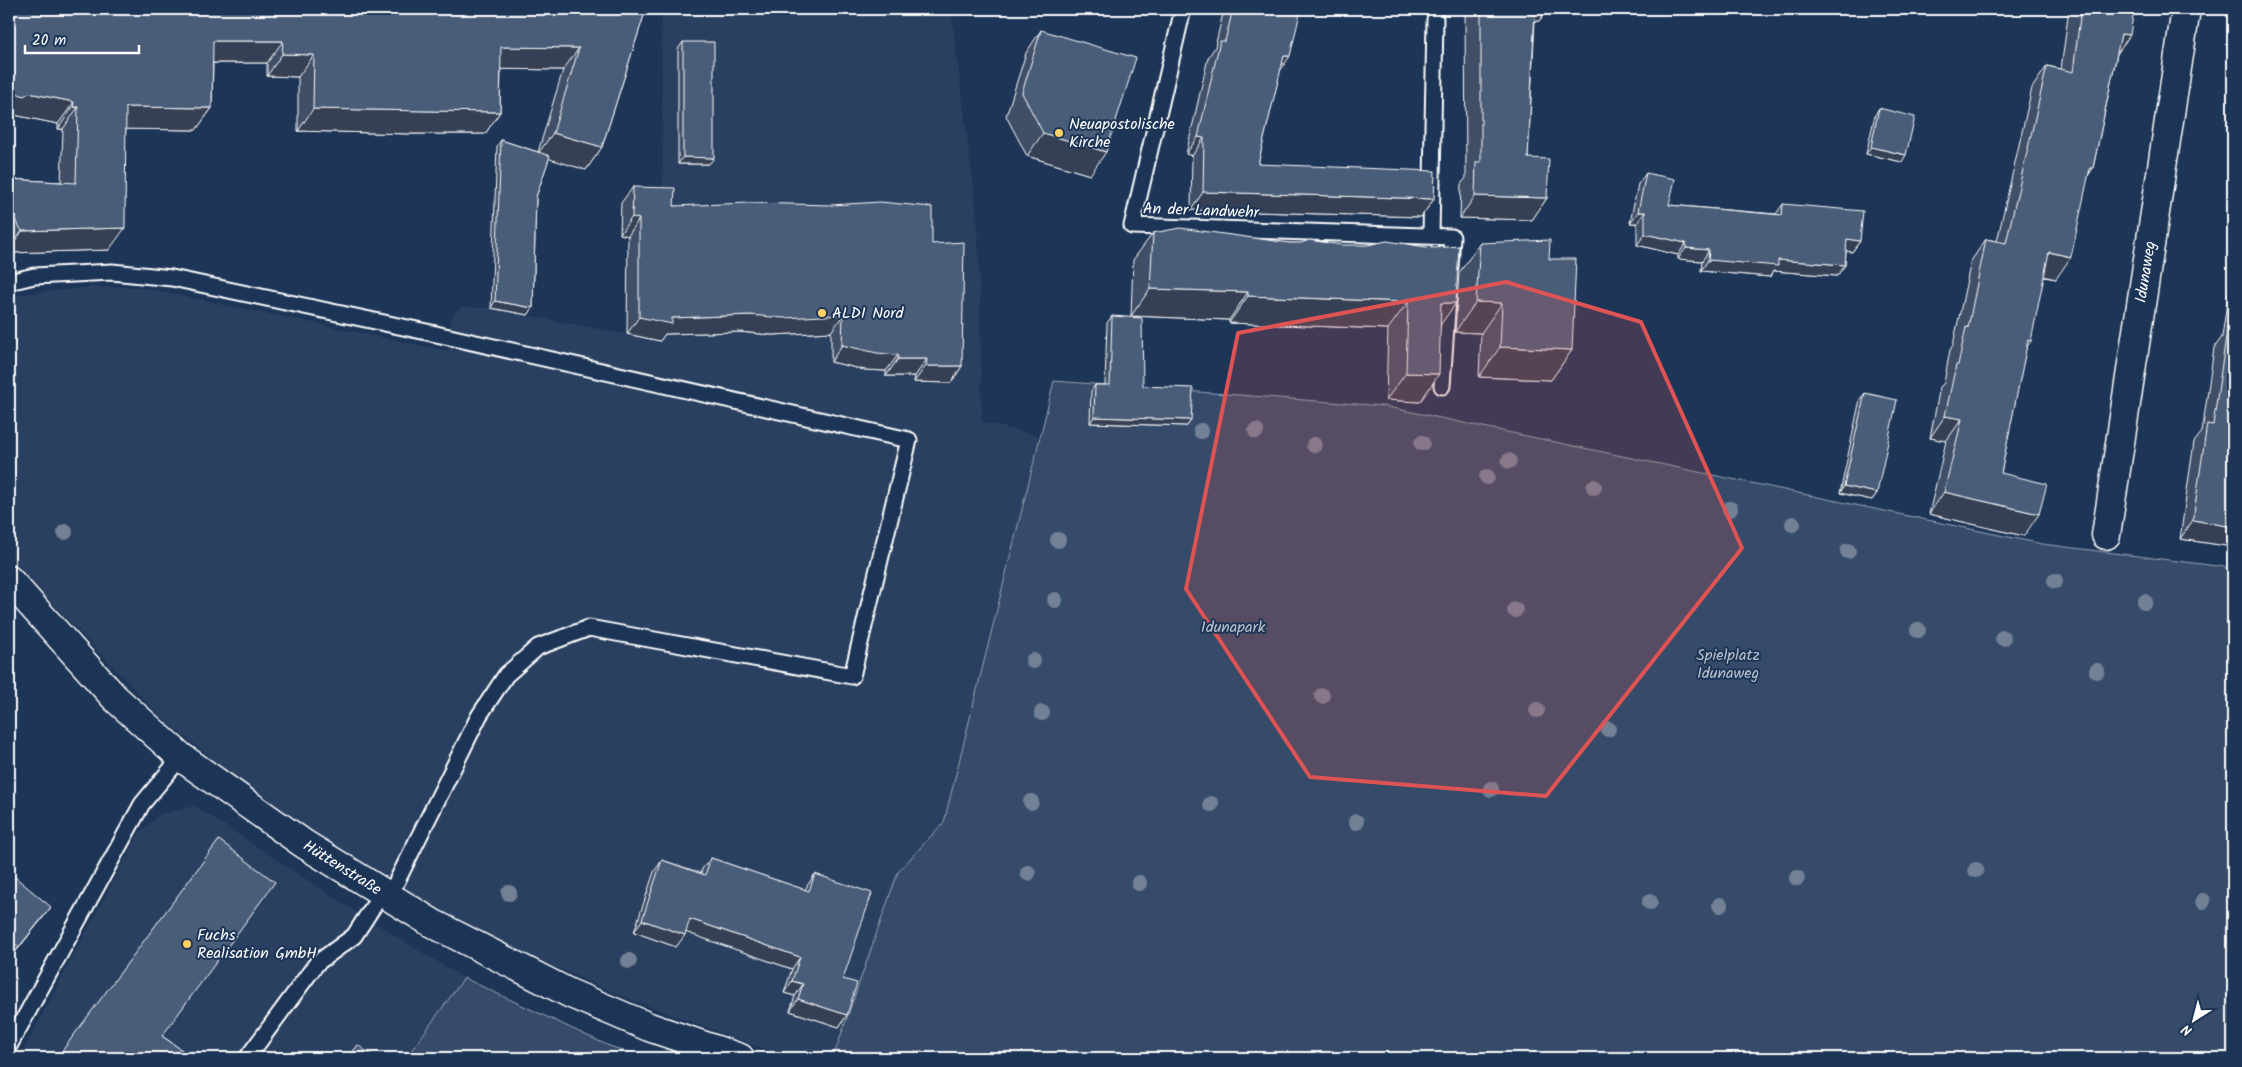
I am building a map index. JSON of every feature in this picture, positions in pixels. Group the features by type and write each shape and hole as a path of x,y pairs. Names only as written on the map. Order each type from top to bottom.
{"street":[{"name":"Idunaweg","path":"2106,535 2186,9"},
{"name":"Hüttenstraße","path":"9,580 115,698 181,756 304,844 440,928 569,994 649,1027 740,1058"}],"lane":[{"name":"An der Landwehr","path":"1183,9 1132,226 1452,237 1442,386"},
{"path":"1431,236 1435,19"},
{"path":"9,282 34,276 112,272 172,278 446,336 909,440 852,676 589,628 538,647 506,675 480,716 386,895 354,936 317,963 247,1058"},
{"path":"9,1046 142,804 181,756"}],"highlighted area":[{"path":"1506,282 1641,322 1742,548 1546,796 1310,777 1186,589 1238,333"}],"shaded area":[{"path":"951,9 976,206 979,254 982,422 1040,436 944,822 898,872 834,1055 828,1058 788,1058 624,997 516,950 438,908 368,867 264,801 162,718 27,577 9,555 9,295 96,287 139,287 448,351 452,316 461,307 491,308 660,341 663,204 661,11 885,12"},
{"path":"195,806 350,908 464,978 406,1058 19,1058 139,833 160,814"}],"green space":[{"name":"Idunapark","path":"1054,381 1383,406 2042,544 2233,568 2233,1058 843,1058 834,1055 898,872 944,822"},
{"path":"464,978 607,1045 644,1058 406,1058"}],"building":[{"path":"9,9 646,9 602,147 553,133 579,48 501,47 500,112 313,109 314,55 282,54 283,41 213,41 212,108 126,107 125,228 22,231 9,211 9,179 76,183 78,107 73,107 74,102 29,93 24,96 9,90 9,43 13,41 9,41"},
{"path":"1233,9 1301,9 1290,56 1284,56 1258,164 1435,171 1434,199 1203,192 1204,138 1198,137 1220,41 1225,41"},
{"path":"1481,9 1535,9 1528,158 1549,159 1547,198 1475,196 1476,162 1481,162"},
{"path":"2081,9 2134,9 2130,35 2121,34 2093,168 2090,168 2071,257 2049,252 2031,341 2028,340 2001,473 2047,484 2039,514 1944,492 1962,419 1945,416 1956,365 1958,365 1966,327 1968,328 1986,239 2006,243 2047,66 2073,72"},
{"name":"Neuapostolische Kirche","path":"1041,30 1136,58 1106,152 1043,133 1022,93"},
{"path":"683,42 714,42 714,158 683,157"},
{"path":"1879,108 1915,117 1906,155 1871,147"},
{"path":"501,140 550,156 536,197 533,308 495,301"},
{"path":"1646,173 1675,179 1669,205 1782,215 1783,204 1863,211 1860,241 1847,239 1845,265 1778,260 1778,266 1708,260 1709,250 1686,248 1686,243 1645,234 1645,212 1638,212"},
{"name":"ALDI Nord","path":"633,187 675,188 674,206 748,203 831,205 880,202 932,207 932,244 964,242 962,366 926,366 927,359 898,359 898,355 877,353 842,345 843,315 783,318 750,315 672,318 672,324 639,317 639,219 632,217"},
{"path":"1180,228 1290,243 1301,243 1309,240 1342,245 1367,245 1387,241 1433,248 1459,246 1456,303 1441,303 1439,374 1406,373 1408,302 1248,296 1248,292 1150,289 1153,233"},
{"path":"1550,240 1549,259 1576,259 1572,350 1500,347 1502,303 1476,302 1480,243"},
{"path":"1112,316 1142,318 1143,386 1193,388 1191,420 1094,417 1095,385 1110,385"},
{"path":"2227,330 2233,331 2233,527 2193,520 2207,424 2213,425"},
{"path":"1865,393 1897,400 1877,493 1844,486"},
{"name":"Fuchs Realisation GmbH","path":"219,840 275,882 162,1036 193,1058 72,1058 62,1051"},
{"path":"711,858 809,891 815,874 872,893 843,979 857,983 847,1015 798,999 803,984 792,981 800,957 690,919 685,935 642,920 662,860 705,875"},
{"path":"9,872 51,907 19,947 9,938"},
{"path":"358,1045 375,1058 348,1058"}],"place":[{"name":"Neuapostolische Kirche","path":"1059,133"},
{"name":"ALDI Nord","path":"822,313"},
{"name":"Fuchs Realisation GmbH","path":"187,944"}],"park label":[{"name":"Spielplatz Idunaweg","path":"1728,664"}]}
